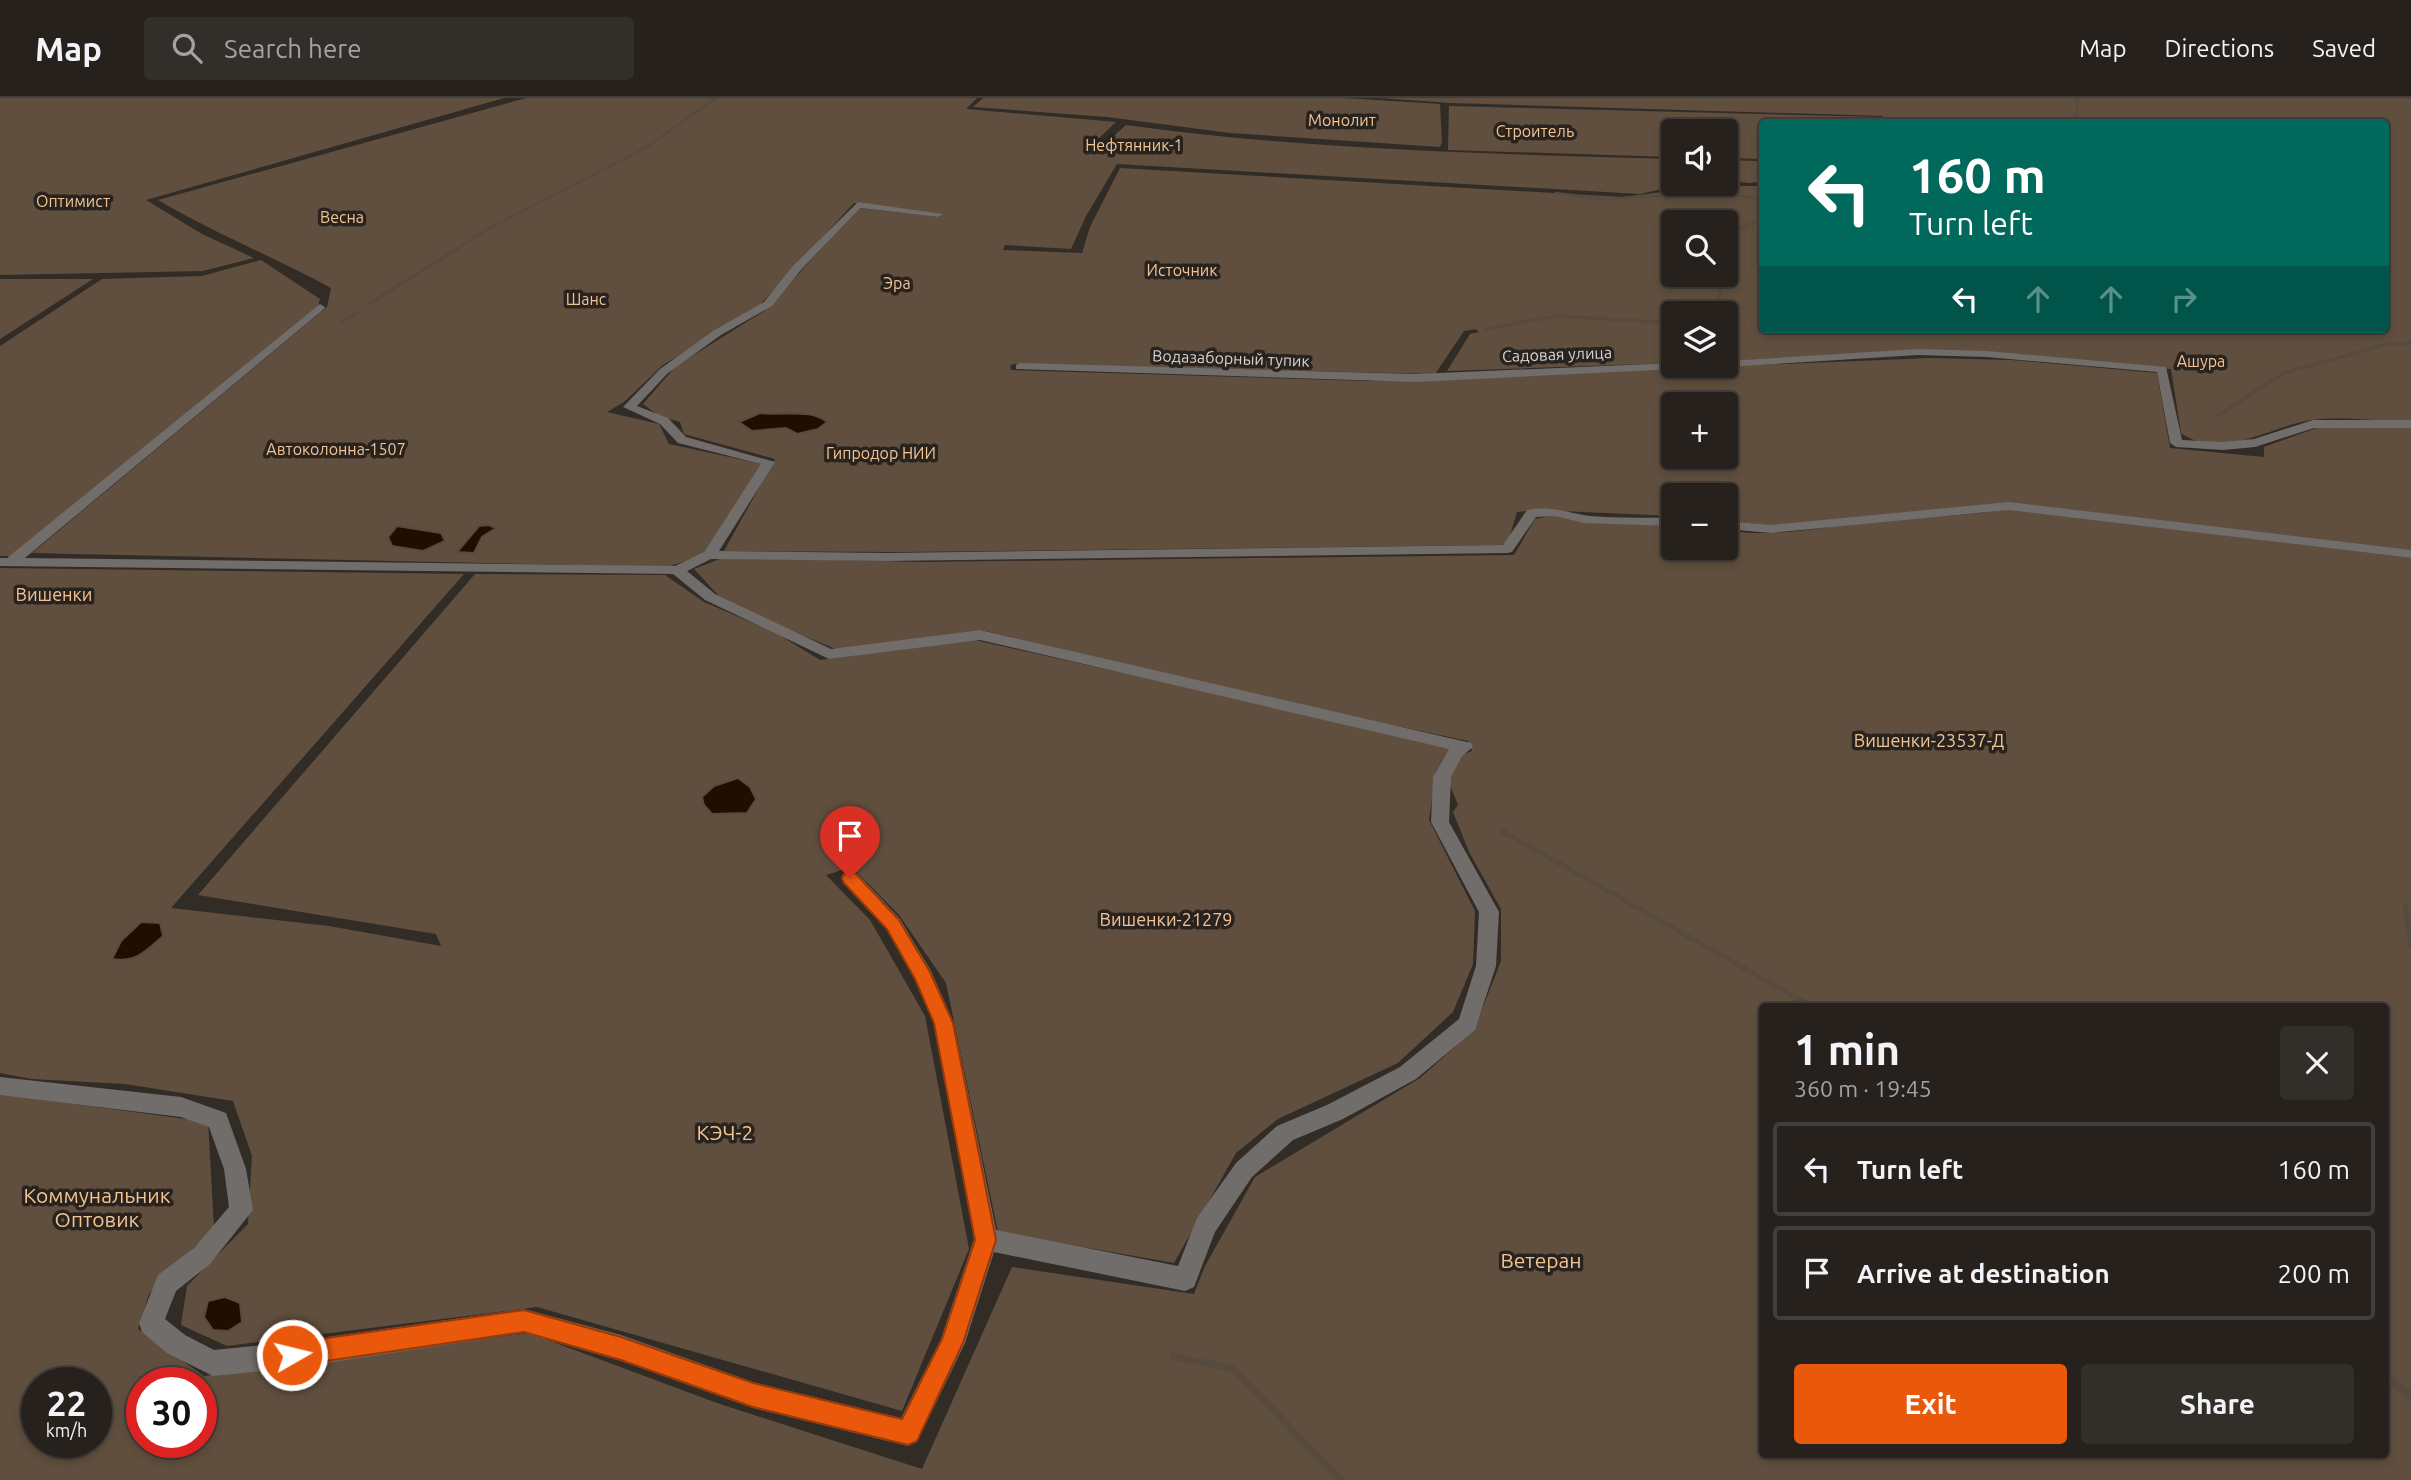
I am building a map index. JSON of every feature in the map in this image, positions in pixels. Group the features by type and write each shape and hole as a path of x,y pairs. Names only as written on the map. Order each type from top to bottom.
{"street":[{"path":"709,555 769,462 682,440 664,421 629,407 664,372 717,333 768,304 796,269 858,205 937,214"},
{"path":"5,562 320,307"},
{"path":"1738,363 1918,352 1987,354 2162,369 2176,443 2223,446 2255,443 2313,424 2411,424"},
{"name":"Водазаборный тупик","path":"1020,367 1362,377 1440,376"},
{"name":"Садовая улица","path":"1440,376 1661,367"},
{"path":"1738,526 1771,529 2009,506 2411,554"},
{"path":"5,562 677,570 709,555 886,557 1507,549 1532,513 1555,512 1584,519 1661,522"},
{"path":"677,570 710,597 830,654 980,635 1465,747 1456,752 1442,777 1440,822 1489,912 1486,966 1468,1024 1408,1073 1335,1112 1286,1133 1244,1170 1205,1226 1185,1279 986,1240"},
{"path":"0,1086 181,1108 218,1120 235,1169 241,1210 202,1256 167,1283 151,1323 176,1344 213,1363 524,1321 621,1348 753,1395 908,1433 952,1343 986,1240 944,1023 923,977 893,924 850,878"}],"green space":[{"name":"Оптимист","path":"0,98 504,98 146,200 202,234 254,258 203,271 0,275"},
{"path":"526,98 977,98 966,109 1116,122 1098,139 1108,141 1126,125 1331,145 1468,153 1661,159 1661,189 1640,194 1117,164 1086,216 1071,249 1005,245 1003,250 1082,253 1090,227 1120,168 1622,197 1661,192 1661,196 1738,196 1738,186 1759,186 1759,333 2389,333 2389,119 1887,119 1882,116 1451,103 1380,98 2411,98 2411,422 2312,420 2246,439 2213,444 2196,441 2181,433 2171,369 2000,354 1919,351 1738,360 1738,301 1661,301 1661,363 1447,371 1470,334 1479,332 1476,329 1464,331 1435,374 1010,366 1011,370 1366,381 1661,369 1661,378 1738,378 1738,366 1930,358 2011,360 2157,373 2170,448 2264,457 2264,447 2322,426 2411,427 2411,551 2010,503 1778,526 1738,522 1738,483 1661,483 1661,515 1538,510 1517,512 1508,542 1501,545 900,552 724,551 775,459 684,434 680,422 659,416 643,404 676,366 766,310 858,208 939,217 941,214 854,203 758,307 663,365 624,402 607,412 659,424 669,444 762,464 702,555 668,567 32,553 327,307 331,288 158,200"},
{"name":"Монолит","path":"983,98 1344,98 1440,104 1442,142 1440,147 1230,133 1107,117 973,107"},
{"name":"Строитель","path":"1449,106 1883,119 1759,119 1759,159 1738,158 1738,119 1661,119 1661,157 1448,150"},
{"path":"1738,160 1758,161 1759,182 1738,182"},
{"path":"261,260 320,299 318,306 13,556 0,556 0,346 102,279 202,276"},
{"path":"0,279 93,279 0,339"},
{"path":"2012,509 2411,558 2411,1480 0,1480 0,1094 208,1122 214,1227 149,1294 138,1329 191,1367 126,1367 126,1458 217,1458 217,1374 529,1333 717,1403 922,1469 1012,1267 1194,1294 1205,1266 1255,1177 1420,1078 1474,1030 1501,961 1501,909 1469,852 1453,812 1458,805 1447,778 1461,755 1472,751 1468,741 1270,699 981,630 836,649 774,624 719,596 694,569 725,557 921,562 1514,555 1535,519 1555,515 1661,524 1661,560 1738,560 1738,531 1802,531 1877,521"},
{"path":"0,568 464,574 171,908 329,926 441,946 436,934 198,895 475,574 665,575 704,602 776,633 820,660 974,640 1451,746 1436,771 1429,820 1475,911 1473,964 1453,1012 1398,1063 1278,1119 1236,1153 1174,1263 998,1232 946,983 899,915 852,867 826,875 870,920 925,1016 969,1249 902,1411 537,1307 227,1346 181,1325 187,1286 248,1224 252,1156 233,1101 125,1084 32,1079 0,1073"}],"shaded area":[{"path":"760,413 812,415 827,422 818,429 797,434 786,428 752,431 739,422"},
{"path":"489,525 496,528 482,537 474,553 457,552 479,526"},
{"path":"397,526 441,533 445,541 423,551 392,546 388,537"},
{"path":"738,778 750,787 756,799 747,813 712,814 704,805 702,797 714,786"},
{"path":"141,922 160,923 163,936 146,951 134,957 112,959 121,941"},
{"path":"225,1297 240,1303 242,1322 228,1331 213,1330 204,1317 208,1301"}],"waterway":[{"path":"441,259 488,229 645,148 716,98"},
{"path":"2077,98 2077,119"},
{"path":"1556,193 1603,199 1720,193 1759,199"},
{"path":"1738,229 1759,220"},
{"path":"369,304 444,257"},
{"path":"1719,287 1720,301"},
{"path":"341,322 357,313"},
{"path":"1486,329 1556,316 1661,322"},
{"path":"2217,416 2284,373 2388,344 2411,343"},
{"path":"1502,831 1806,1003"},
{"path":"2405,905 2411,947"},
{"path":"1173,1356 1233,1369 1341,1480"},
{"path":"2389,1381 2411,1395"}],"route":[{"path":"292,1355 524,1321 621,1348 753,1395 908,1433 952,1343 986,1240 944,1023 923,977 893,924 850,878"}],"park label":[{"name":"Нефтянник-1","path":"1134,145"},
{"name":"Весна","path":"342,217"},
{"name":"Источник","path":"1182,270"},
{"name":"Эра","path":"897,283"},
{"name":"Шанс","path":"586,299"},
{"name":"Ашура","path":"2201,361"},
{"name":"Автоколонна-1507","path":"336,449"},
{"name":"Гипродор НИИ","path":"881,453"},
{"name":"Вишенки","path":"54,594"},
{"name":"Вишенки-23537-Д","path":"1929,740"},
{"name":"Вишенки-21279","path":"1166,919"},
{"name":"КЭЧ-2","path":"725,1132"},
{"name":"Коммунальник Оптовик","path":"97,1207"},
{"name":"Ветеран","path":"1541,1260"}]}
